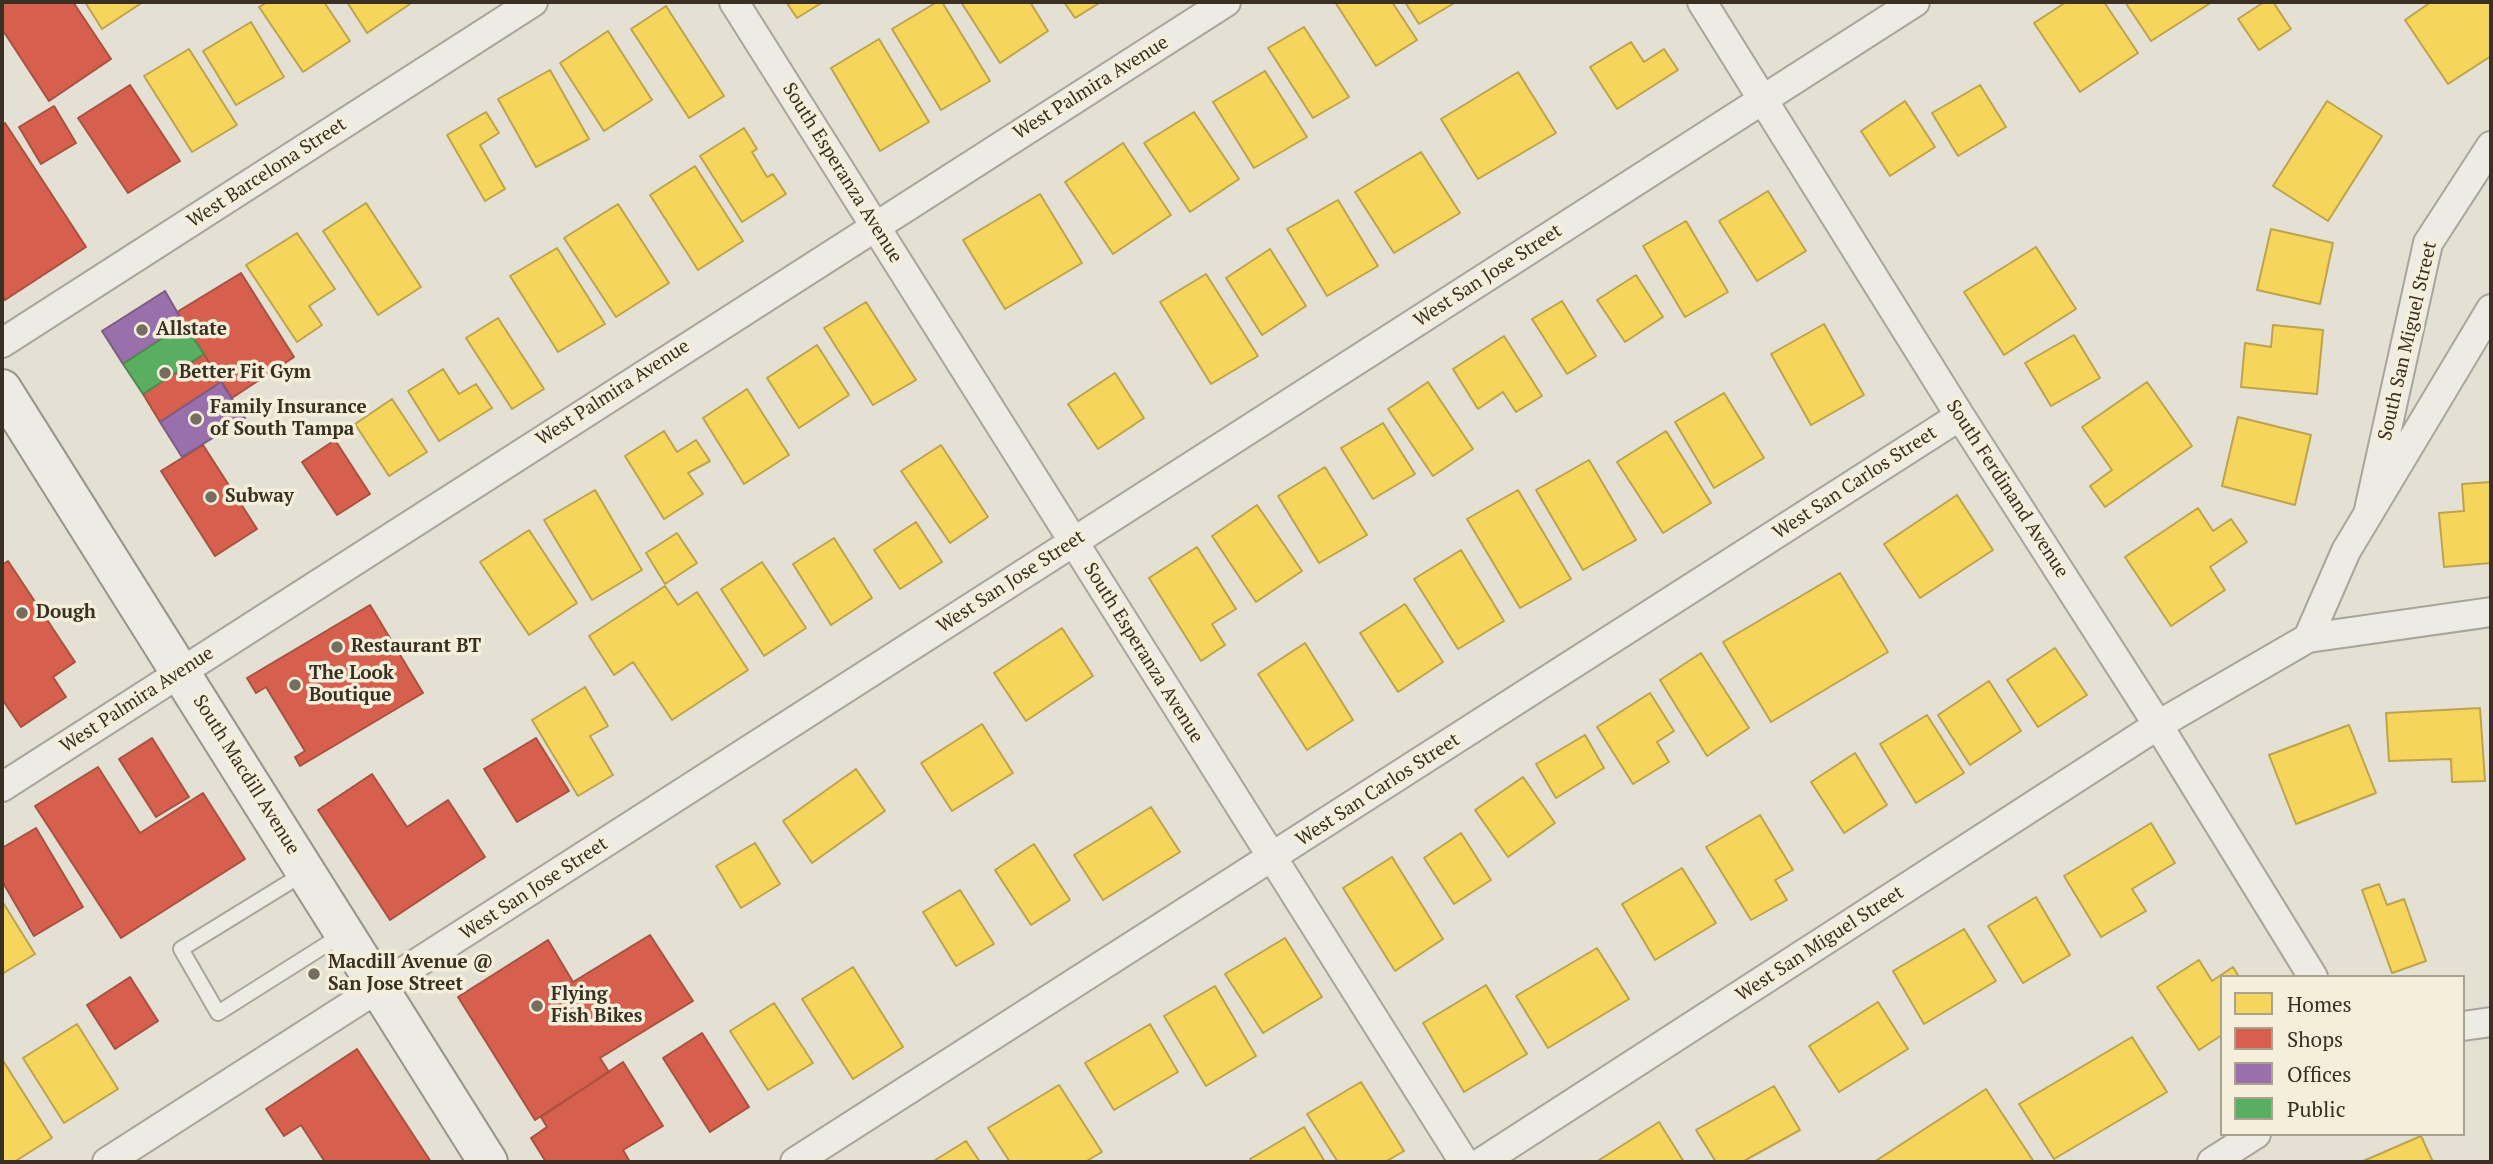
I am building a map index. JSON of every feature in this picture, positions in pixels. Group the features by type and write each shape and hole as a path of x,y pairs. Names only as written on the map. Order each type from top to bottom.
{"street":[{"name":"West Barcelona Street","path":"2,343 533,2"},
{"name":"South Esperanza Avenue","path":"734,2 1464,1162"},
{"name":"West Palmira Avenue","path":"3,783 181,672 1226,2"},
{"name":"South Ferdinand Avenue","path":"1702,2 1960,416 2158,725 2312,975"},
{"name":"West San Jose Street","path":"107,1162 1914,2"},
{"name":"South San Miguel Street","path":"2369,510 2428,243 2491,146"},
{"name":"South San Miguel Street","path":"2308,638 2346,551 2491,309"},
{"name":"South Macdill Avenue","path":"2,389 488,1162"},
{"name":"West San Carlos Street","path":"795,1162 1960,416"},
{"path":"2308,638 2491,612"},
{"name":"West San Miguel Street","path":"1482,1162 2158,725 2308,638"},
{"path":"2465,1026 2491,1022"},
{"path":"2212,1162 2253,1136"}],"lane":[{"path":"307,871 181,949 218,1013 345,932"}],"building: Homes":[{"path":"85,2 143,2 102,29"},
{"path":"268,2 324,2 350,41 303,72 259,7"},
{"path":"347,2 409,2 410,4 367,33"},
{"path":"786,2 823,2 797,18"},
{"path":"937,2 942,2 990,81 941,110 892,29"},
{"path":"961,2 1030,2 1048,31 1000,63"},
{"path":"1064,2 1101,2 1075,18"},
{"path":"1335,2 1392,2 1417,40 1376,66"},
{"path":"1405,2 1456,2 1419,24"},
{"path":"2066,2 2104,2 2138,53 2080,92 2034,23"},
{"path":"2125,2 2212,2 2151,41"},
{"path":"2264,2 2273,2 2291,29 2259,50 2238,19"},
{"path":"2431,2 2491,2 2491,56 2448,84 2405,20"},
{"path":"666,6 724,96 689,118 631,29"},
{"path":"251,22 284,77 236,105 203,51"},
{"path":"1304,27 1349,97 1313,118 1268,48"},
{"path":"608,31 652,100 604,131 560,63"},
{"path":"879,39 929,122 880,151 831,68"},
{"path":"1631,42 1644,62 1664,49 1678,70 1617,109 1590,67"},
{"path":"189,49 237,125 192,152 144,76"},
{"path":"550,70 589,139 536,167 498,99"},
{"path":"1265,71 1307,137 1254,168 1213,102"},
{"path":"1518,72 1556,133 1478,179 1441,119"},
{"path":"1980,85 2006,127 1958,156 1932,113"},
{"path":"1905,101 1935,147 1890,176 1861,131"},
{"path":"2327,101 2382,136 2328,221 2273,186"},
{"path":"486,112 499,133 480,145 505,189 485,201 447,135"},
{"path":"1194,112 1239,179 1190,212 1144,143"},
{"path":"744,128 757,149 752,152 767,177 773,174 786,194 742,222 700,156"},
{"path":"1123,143 1171,215 1113,254 1065,182"},
{"path":"1421,152 1460,213 1394,253 1355,192"},
{"path":"695,166 743,241 698,270 650,195"},
{"path":"1768,191 1806,251 1757,281 1719,221"},
{"path":"1040,194 1082,263 1005,309 963,240"},
{"path":"1338,200 1378,266 1327,296 1287,229"},
{"path":"366,203 421,287 378,315 323,231"},
{"path":"618,204 669,283 616,317 564,238"},
{"path":"1686,221 1728,292 1685,317 1643,246"},
{"path":"2271,229 2333,243 2320,304 2257,290"},
{"path":"297,233 335,289 309,306 322,325 297,342 246,265"},
{"path":"2036,247 2076,309 2004,355 1964,292"},
{"path":"557,248 605,324 558,352 510,276"},
{"path":"1270,249 1306,306 1262,335 1226,278"},
{"path":"1206,274 1258,356 1211,384 1160,302"},
{"path":"1636,275 1663,317 1625,342 1597,300"},
{"path":"1562,301 1596,356 1567,374 1532,319"},
{"path":"866,302 916,380 873,405 824,328"},
{"path":"498,318 544,389 512,409 466,338"},
{"path":"1824,324 1864,395 1811,425 1771,354"},
{"path":"2273,325 2323,330 2317,394 2241,387 2245,343 2271,347"},
{"path":"2074,335 2100,378 2051,406 2025,363"},
{"path":"1504,336 1542,396 1516,412 1503,392 1478,409 1453,369"},
{"path":"817,345 849,395 799,428 767,378"},
{"path":"443,369 459,394 476,384 492,408 439,441 408,391"},
{"path":"1115,373 1144,418 1098,449 1068,404"},
{"path":"1428,382 1473,449 1433,476 1388,409"},
{"path":"2147,382 2192,446 2105,507 2090,486 2112,470 2082,427"},
{"path":"747,389 789,455 744,484 703,418"},
{"path":"1724,393 1764,458 1714,488 1675,422"},
{"path":"392,399 427,452 389,476 355,424"},
{"path":"2238,417 2311,435 2295,505 2222,486"},
{"path":"1383,423 1415,474 1373,499 1341,448"},
{"path":"664,431 677,452 696,440 710,461 688,473 703,494 664,519 625,456"},
{"path":"1666,431 1711,503 1663,533 1617,462"},
{"path":"941,445 988,517 950,543 901,471"},
{"path":"1589,460 1636,540 1583,570 1536,490"},
{"path":"1325,467 1367,535 1319,563 1278,496"},
{"path":"2491,482 2491,563 2444,567 2439,513 2464,511 2462,484"},
{"path":"595,490 642,570 592,600 544,520"},
{"path":"1518,490 1571,579 1520,608 1467,519"},
{"path":"1957,495 1993,550 1920,598 1884,544"},
{"path":"1257,505 1302,571 1256,602 1212,536"},
{"path":"2198,508 2213,531 2231,519 2247,542 2210,567 2225,590 2171,626 2125,557"},
{"path":"916,522 942,562 900,589 874,550"},
{"path":"529,530 577,603 529,635 480,562"},
{"path":"677,533 697,563 665,584 646,553"},
{"path":"834,538 872,598 831,625 793,564"},
{"path":"1197,547 1236,609 1212,624 1225,645 1201,661 1149,578"},
{"path":"1461,550 1504,621 1458,649 1414,579"},
{"path":"762,562 806,628 764,656 721,589"},
{"path":"1840,573 1888,652 1771,722 1723,642"},
{"path":"665,586 678,605 697,592 748,670 672,720 633,662 614,675 589,636"},
{"path":"1405,604 1443,662 1398,692 1360,633"},
{"path":"1062,628 1093,676 1026,721 994,673"},
{"path":"1305,643 1353,720 1307,750 1258,674"},
{"path":"2055,648 2087,695 2038,727 2007,680"},
{"path":"1701,653 1749,728 1707,756 1660,680"},
{"path":"1989,681 2021,731 1970,765 1938,715"},
{"path":"585,687 608,726 590,736 613,775 578,796 532,720"},
{"path":"1650,693 1674,731 1657,742 1669,762 1633,784 1597,727"},
{"path":"2480,708 2485,781 2452,782 2451,759 2389,761 2386,713"},
{"path":"1927,715 1964,773 1916,803 1880,744"},
{"path":"982,724 1013,773 952,811 921,763"},
{"path":"2349,725 2376,793 2296,824 2269,755"},
{"path":"1585,735 1604,768 1556,798 1536,764"},
{"path":"1855,753 1887,805 1844,833 1811,782"},
{"path":"856,769 885,811 812,863 783,821"},
{"path":"1523,777 1555,823 1508,857 1475,810"},
{"path":"1151,807 1180,852 1103,900 1074,855"},
{"path":"1760,815 1793,870 1775,880 1787,900 1751,920 1706,847"},
{"path":"2151,823 2175,863 2132,889 2146,911 2101,937 2064,876"},
{"path":"1461,833 1491,880 1454,904 1424,858"},
{"path":"755,843 780,884 741,908 716,866"},
{"path":"1034,844 1070,900 1031,925 995,870"},
{"path":"1392,857 1443,939 1395,971 1343,888"},
{"path":"1682,868 1716,923 1655,960 1622,904"},
{"path":"2379,884 2387,905 2404,899 2426,961 2392,973 2362,890"},
{"path":"960,890 994,944 956,966 923,912"},
{"path":"2036,897 2070,955 2023,983 1988,926"},
{"path":"2,901 35,954 2,974"},
{"path":"1964,929 1996,981 1924,1024 1893,971"},
{"path":"1285,938 1322,997 1263,1033 1225,974"},
{"path":"1597,948 1629,999 1548,1048 1516,996"},
{"path":"2199,960 2212,981 2220,976 2220,1036 2199,1050 2157,987"},
{"path":"853,967 903,1047 853,1079 802,999"},
{"path":"2233,967 2238,975 2221,975"},
{"path":"1486,985 1527,1054 1464,1092 1423,1023"},
{"path":"1215,986 1256,1056 1206,1086 1164,1016"},
{"path":"1878,1002 1908,1049 1839,1092 1809,1046"},
{"path":"774,1003 813,1063 768,1090 730,1031"},
{"path":"77,1024 118,1089 64,1123 23,1058"},
{"path":"1150,1024 1178,1072 1114,1110 1085,1063"},
{"path":"2132,1037 2167,1092 2054,1159 2019,1104"},
{"path":"2,1059 52,1138 14,1162 4,1162 2,1158"},
{"path":"1361,1082 1404,1151 1385,1162 1338,1162 1307,1114"},
{"path":"1059,1085 1102,1152 1085,1162 1010,1162 988,1128"},
{"path":"1774,1086 1800,1130 1742,1162 1716,1162 1696,1130"},
{"path":"1986,1089 2034,1162 1874,1162"},
{"path":"1659,1122 1684,1162 1596,1162"},
{"path":"1304,1127 1325,1162 1252,1162 1250,1159"},
{"path":"2421,1136 2433,1162 2361,1162"},
{"path":"966,1141 980,1162 932,1162"}],"building: Shops":[{"path":"2,2 73,2 111,59 49,101 2,29"},
{"path":"130,85 180,161 128,193 78,118"},
{"path":"54,106 76,143 41,164 19,127"},
{"path":"5,123 86,247 5,300 2,295 2,126"},
{"path":"241,273 294,357 232,398 177,312"},
{"path":"204,354 221,382 160,422 143,394"},
{"path":"335,440 370,494 337,515 302,462"},
{"path":"203,445 257,529 215,556 161,471"},
{"name":"Dough","path":"8,561 75,662 53,677 66,697 21,727 2,699 2,565"},
{"path":"370,605 423,693 300,766 295,757 305,751 266,687 256,693 247,678"},
{"path":"152,738 189,797 156,817 119,759"},
{"path":"536,738 569,791 517,822 484,769"},
{"path":"98,767 140,833 203,793 245,859 121,938 35,806"},
{"path":"372,774 407,827 448,800 485,857 390,920 318,810"},
{"path":"36,828 83,907 34,936 2,881 2,848"},
{"path":"650,935 693,1001 600,1058 609,1072 535,1120 458,997 548,940 573,982"},
{"path":"130,977 158,1021 115,1049 87,1005"},
{"path":"702,1033 749,1107 710,1132 663,1058"},
{"path":"357,1049 431,1162 325,1162 301,1125 284,1136 266,1109"},
{"path":"623,1062 663,1126 623,1150 630,1162 546,1162 531,1138 547,1127 541,1117"}],"building: Offices":[{"path":"165,291 184,324 123,364 102,331"},
{"path":"221,382 245,418 182,457 160,422"}],"building: Public":[{"path":"184,324 204,354 143,394 123,364"}],"place":[{"name":"Allstate","path":"142,330"},
{"name":"Better Fit Gym","path":"165,373"},
{"name":"Family Insurance of South Tampa","path":"196,419"},
{"name":"Subway","path":"211,497"},
{"name":"Dough","path":"22,613"},
{"name":"Restaurant BT","path":"337,647"},
{"name":"The Look Boutique","path":"295,685"},
{"name":"Macdill Avenue @ San Jose Street","path":"314,974"},
{"name":"Flying Fish Bikes","path":"537,1006"}]}
